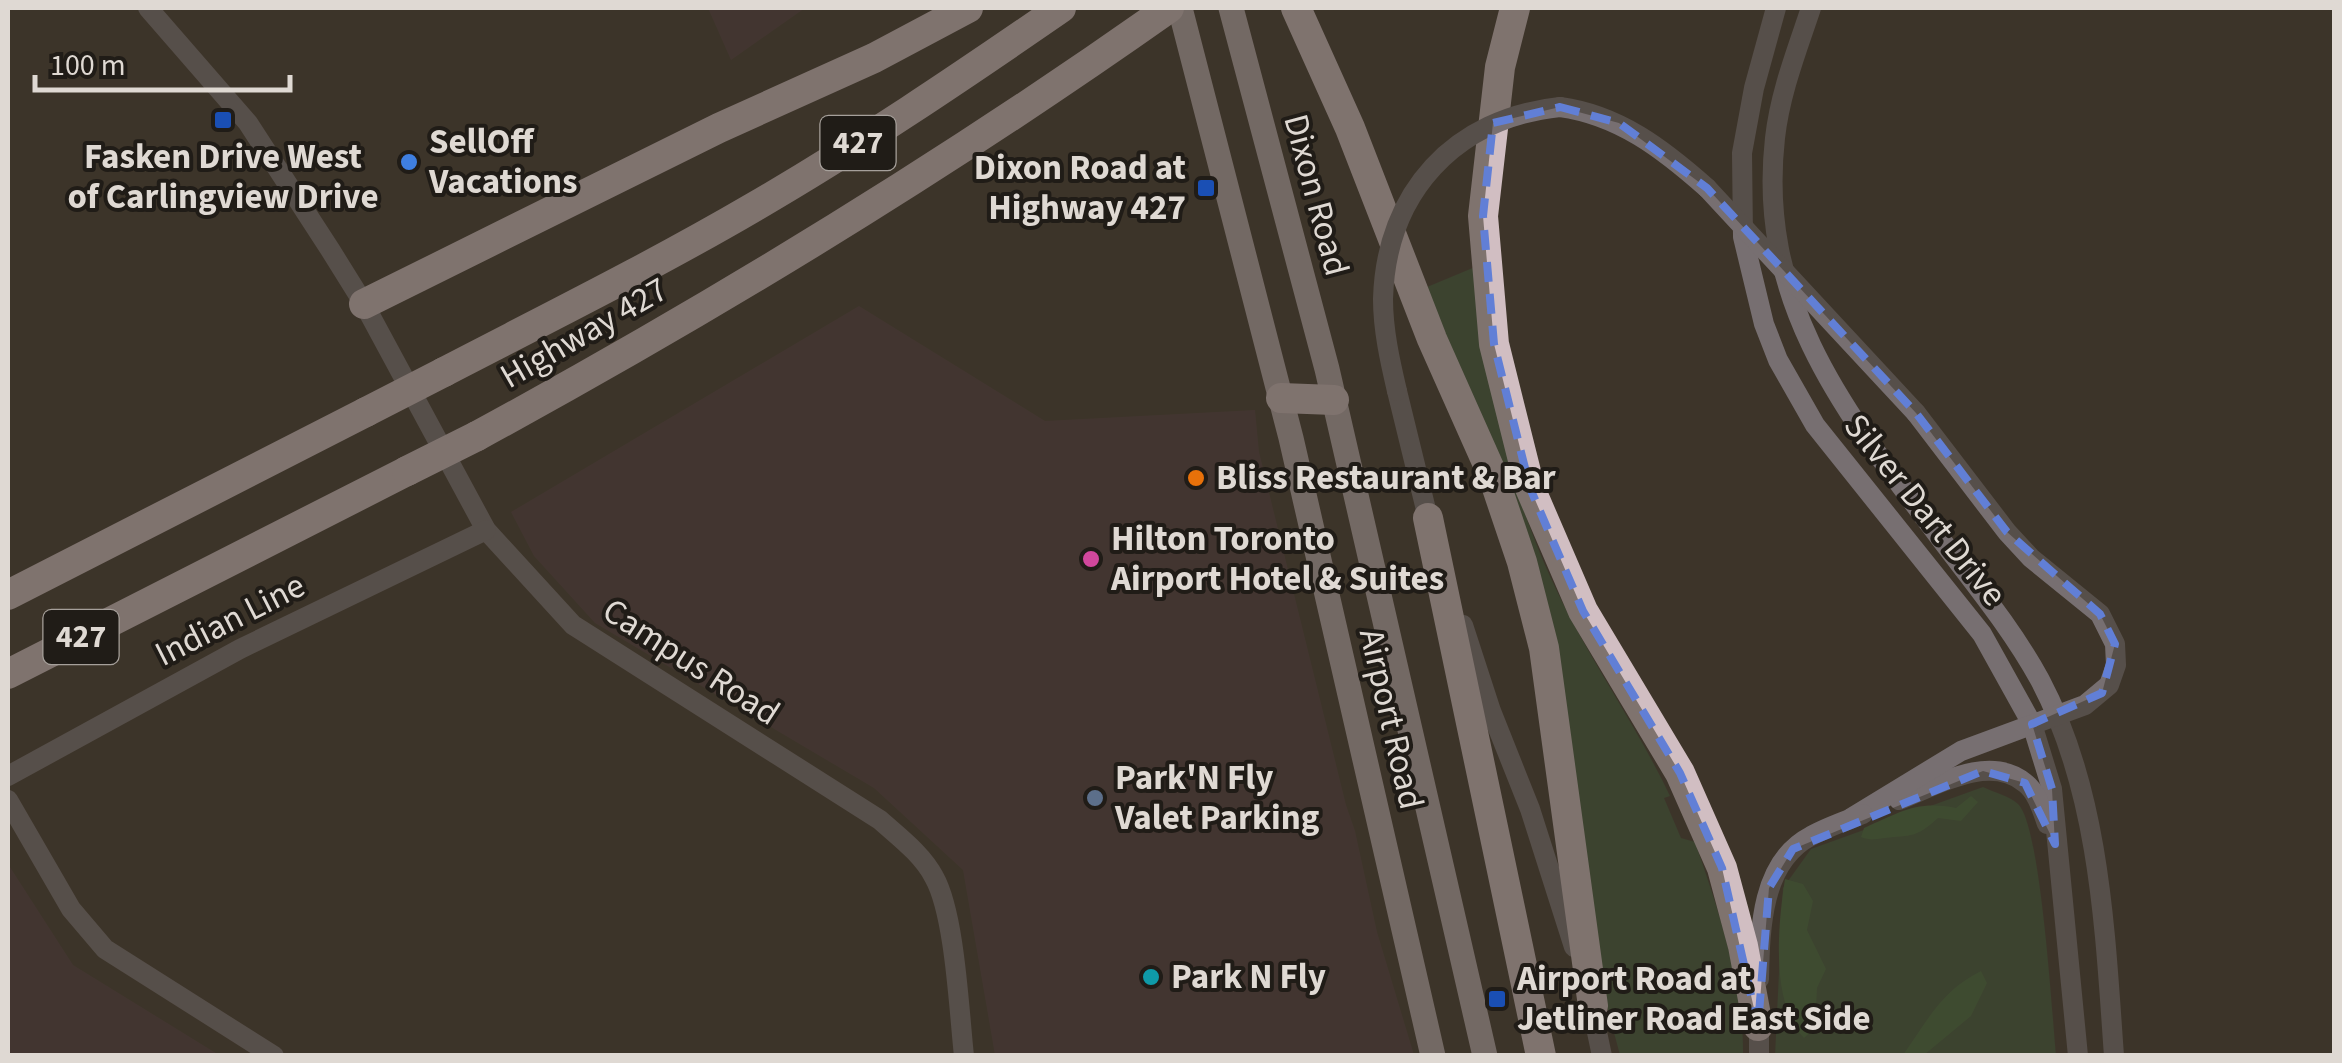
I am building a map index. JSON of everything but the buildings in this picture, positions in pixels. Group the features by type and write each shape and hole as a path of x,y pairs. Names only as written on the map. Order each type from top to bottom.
{"highway":[{"path":"364,304 702,136 874,58 968,8"},
{"name":"Highway 427","path":"8,594 648,266 758,204 942,89 1061,8"},
{"name":"Highway 427","path":"8,674 478,436 768,269 927,170 1169,8"},
{"path":"1296,8 1350,128 1432,339 1493,476 1522,562 1544,648 1592,1006"},
{"path":"1515,8 1500,66 1483,216 1494,344 1530,488 1576,593 1680,773 1722,868 1743,946 1759,1041"},
{"path":"1281,398 1334,400"},
{"path":"1428,518 1542,1056"}],"main road":[{"path":"1180,8 1281,398"},
{"name":"Dixon Road","path":"1230,8 1334,400"},
{"name":"Airport Road","path":"1281,398 1433,1056"},
{"name":"Airport Road","path":"1334,400 1485,1056"}],"street":[{"name":"Campus Road","path":"148,8 248,123 364,304 486,530 573,625 880,820 914,850 935,878 946,912 964,1056"},
{"name":"Silver Dart Drive","path":"1776,8 1758,72 1742,154 1743,237 1764,324 1778,360 1815,425 1982,634 2032,724 2052,789 2078,1056"},
{"name":"Silver Dart Drive","path":"1811,8 1785,86 1775,136 1773,173 1778,242 1786,285 1817,361 1858,425 1980,590 2039,678 2056,716 2078,776 2091,832 2114,1056"},
{"path":"1602,1056 1592,1006 1530,809 1491,711 1428,518 1385,330 1386,264 1398,222 1418,187 1442,158 1467,137 1501,118 1560,107 1589,111 1619,123 1672,158 1707,188 1916,413 2031,558 2094,608 2112,634 2116,665 2109,685 2094,700 1961,751 1851,818"},
{"name":"Indian Line","path":"8,776 240,649 486,530"},
{"path":"1759,1041 1760,940 1774,874 1808,837 1967,774 1997,772 2025,782 2036,796 2055,844"},
{"path":"8,800 71,909 104,949 274,1056"}],"highlighted area":[{"path":"1560,107 1619,123 1707,188 1916,413 2007,532 2100,614 2115,644 2102,693 2032,724 2052,789 2055,844 2025,783 1983,771 1793,849 1769,888 1758,1026 1722,868 1680,773 1583,611 1530,488 1494,344 1483,216 1493,123"}],"shaded area":[{"path":"708,8 805,8 731,60"},
{"path":"859,306 1045,421 1255,410 1259,452 1377,932 1414,1055 995,1055 963,870 874,788 595,623 534,556 511,512"},
{"path":"8,864 73,965 219,1055 8,1055"}],"green space":[{"path":"1475,267 1495,403 1517,490 1549,575 1570,617 1670,796 1664,798 1681,838 1695,842 1734,974 1743,1055 1620,1055 1606,1003 1553,624 1427,287"},
{"path":"1983,787 2015,801 2026,819 2039,882 2056,1055 1775,1056 1783,888 1811,849"},
{"path":"1971,796 1978,802 1961,821 1938,818 1913,834 1861,837 1864,828 1898,813 1930,806 1956,808"},
{"path":"1785,879 1803,884 1813,901 1807,930 1826,969 1817,988 1815,1028 1804,1038 1793,1023 1781,985 1779,940"},
{"path":"1981,971 1987,983 1971,1016 1924,1055 1903,1055 1946,997"}],"place":[{"name":"Fasken Drive West of Carlingview Drive","path":"223,120"},
{"name":"SellOff Vacations","path":"409,162"},
{"name":"Dixon Road at Highway 427","path":"1206,188"},
{"name":"Bliss Restaurant & Bar","path":"1196,478"},
{"name":"Hilton Toronto Airport Hotel & Suites","path":"1091,559"},
{"name":"Park'N Fly Valet Parking","path":"1095,798"},
{"name":"Park N Fly","path":"1151,977"},
{"name":"Airport Road at Jetliner Road East Side","path":"1497,999"}]}
